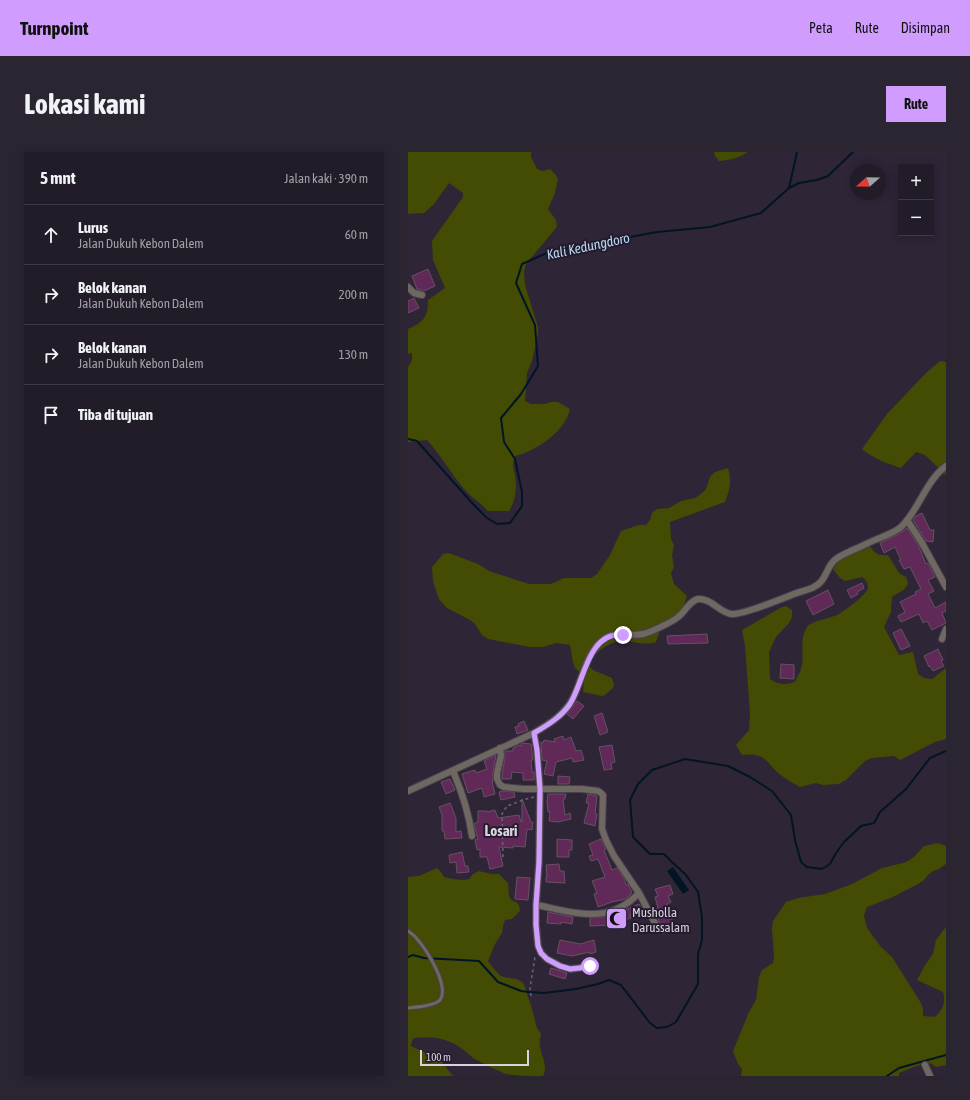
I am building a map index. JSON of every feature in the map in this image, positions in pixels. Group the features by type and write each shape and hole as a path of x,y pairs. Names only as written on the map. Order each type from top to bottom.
{"street":[{"path":"408,287 414,293 422,295"},
{"path":"408,791 534,733 560,716 569,705 575,693 589,658 605,638 617,634 637,635 652,631 678,618 690,604 696,600 704,600 727,613 737,614 817,586 824,578 836,558 899,529 907,520 934,478 946,466"},
{"path":"907,520 922,543 946,588"},
{"path":"942,639 946,629"},
{"path":"534,733 540,789 539,862 536,905 538,946 541,953 547,959 560,966 574,969 590,966"},
{"path":"500,748 501,756 497,778 500,785 504,787 582,789 598,791 603,795 602,829 606,840 614,856 639,893 657,927"},
{"path":"453,771 458,781 469,816 472,836"},
{"path":"536,905 586,914 602,914 616,910 628,904 639,893"},
{"path":"925,1065 930,1076"}],"lane":[{"path":"408,931 418,939 433,962 443,991 440,1000 430,1005 408,1008"}],"path":[{"path":"503,857 502,814 507,806 526,798 534,797 540,799"},
{"path":"531,996 530,988 538,946"}],"green space":[{"path":"408,152 531,152 531,157 537,169 543,171 550,169 558,179 555,193 548,209 556,220 557,227 526,264 524,272 525,285 538,327 538,334 532,361 527,373 525,401 531,404 558,402 570,409 567,417 556,433 532,450 515,456 513,466 516,489 513,503 509,511 488,511 465,490 427,440 408,442 408,367 412,360 412,353 408,354 408,329 418,324 424,318 427,311 428,300 445,288 433,260 432,241 463,197 463,193 449,183 434,204 424,213 408,214"},
{"path":"714,152 747,152 742,156 719,161"},
{"path":"940,361 946,362 946,475 925,455 916,452 901,468 876,458 862,449 887,414 926,373"},
{"path":"728,468 730,485 725,502 670,522 671,539 674,545 672,555 674,567 671,573 674,584 687,596 682,610 662,624 656,642 648,644 626,641 612,643 593,657 590,667 593,670 612,678 614,685 613,688 605,695 602,696 583,692 584,676 575,668 570,645 556,643 543,647 530,647 488,639 482,635 475,624 447,608 439,599 433,581 432,567 443,554 449,553 478,564 489,571 529,584 551,584 564,578 591,578 597,574 610,555 621,531 639,525 646,525 650,520 652,513 657,509 669,508 681,501 695,498 706,489 710,477 715,472"},
{"path":"869,545 877,554 888,555 899,573 906,577 908,583 904,590 892,597 891,612 884,627 899,655 913,652 918,674 924,678 932,679 946,668 946,739 935,742 900,760 894,756 872,758 865,761 846,780 839,784 823,785 816,783 800,787 777,772 762,757 742,755 736,745 749,730 750,713 745,646 742,630 780,608 786,606 792,610 792,617 789,623 776,637 769,652 770,679 782,684 795,682 800,672 803,640 805,630 808,626 839,614 867,590 867,583 862,577 845,581 840,578 833,569 839,561 857,550"},
{"path":"938,843 946,846 946,864 933,871 918,884 893,897 867,907 864,915 867,928 881,947 892,957 921,1003 923,1016 935,1017 943,1006 943,992 917,980 933,954 936,940 946,927 946,1065 936,1067 930,1063 916,1066 899,1073 899,1076 741,1076 742,1069 738,1064 733,1051 749,1012 756,1000 759,977 762,970 773,963 773,921 786,902 798,898 825,894 852,884 882,868 910,860 924,846"},
{"path":"437,868 444,877 466,880 479,871 499,874 508,883 509,896 518,904 520,911 512,919 505,920 502,933 495,944 488,961 501,976 520,980 525,986 537,1028 541,1034 540,1045 545,1065 543,1076 520,1076 506,1074 473,1058 463,1049 450,1042 439,1038 427,1037 414,1038 411,1046 440,1060 453,1076 408,1076 408,877 419,876"}],"water":[{"path":"673,867 689,890 683,894 667,871"}],"building":[{"path":"428,269 435,286 424,291 417,289 412,276"},
{"path":"414,298 419,308 408,313 408,301"},
{"path":"922,513 930,530 934,530 933,542 926,541 913,520 916,516"},
{"path":"907,528 918,545 926,564 928,563 935,577 928,580 934,591 928,594 935,608 946,602 946,611 942,613 946,623 932,630 927,621 923,623 919,614 901,622 898,616 905,612 900,602 916,594 915,592 921,589 910,567 904,569 899,560 901,560 895,547 884,553 880,543 897,535"},
{"path":"862,583 864,588 851,598 847,590"},
{"path":"828,590 834,604 813,615 806,601"},
{"path":"901,629 910,646 901,650 893,633"},
{"path":"707,634 708,643 668,644 667,636"},
{"path":"938,649 944,666 933,671 930,666 929,667 924,656"},
{"path":"781,664 794,665 794,679 780,678"},
{"path":"577,701 584,706 573,719 567,714"},
{"path":"602,713 608,732 600,735 594,716"},
{"path":"524,721 528,730 517,734 515,727 519,726 518,724"},
{"path":"563,736 564,740 571,737 576,751 581,750 584,760 573,762 572,758 556,762 553,776 544,774 547,761 542,760 541,742 543,743 544,740 555,742 554,739"},
{"path":"522,743 531,744 533,760 531,760 532,772 534,772 534,780 523,780 523,773 512,772 511,779 502,779 505,751 513,751 513,748 518,745 522,746"},
{"path":"612,745 615,762 611,763 612,769 604,770 599,747"},
{"path":"496,755 492,781 495,794 484,797 482,788 468,793 462,774 475,770 476,773 487,769 484,761"},
{"path":"558,776 570,777 569,784 558,784"},
{"path":"450,779 455,790 446,794 441,782"},
{"path":"499,792 514,792 515,797 501,800"},
{"path":"548,794 566,794 565,799 563,799 565,815 570,813 571,819 558,822 549,821 550,812 548,812"},
{"path":"588,794 597,796 595,826 584,823 589,803 586,803"},
{"path":"522,799 531,822 533,822 532,830 527,829 525,847 499,847 503,866 490,869 487,857 480,857 480,849 477,850 475,840 478,839 474,824 478,822 478,811 487,812 495,810 498,818 519,815 522,822"},
{"path":"450,803 456,818 456,832 461,831 462,838 445,839 444,831 442,831 442,815 439,807"},
{"path":"557,839 572,840 572,850 569,850 569,857 557,857"},
{"path":"601,839 606,849 604,850 612,870 617,868 624,878 626,885 628,884 632,893 626,899 598,907 594,894 597,893 592,881 605,877 598,859 591,861 589,856 593,855 589,844"},
{"path":"462,852 465,866 468,866 469,872 457,873 456,862 450,863 449,855"},
{"path":"559,864 560,871 564,871 565,883 546,882 546,865"},
{"path":"517,877 530,878 528,900 515,899"},
{"path":"670,885 673,894 668,896 671,902 667,904 675,930 662,934 661,925 657,917 656,909 658,908 655,897 658,896 655,889"},
{"path":"639,904 642,909 630,914 631,918 610,925 590,926 590,918 613,916"},
{"path":"548,912 573,917 572,924 561,922 561,924 547,923"},
{"path":"560,940 580,944 594,940 596,952 572,956 557,953"},
{"path":"551,968 567,973 565,979 549,974"}],"waterway":[{"name":"Kali Kedungdoro","path":"408,439 417,441 487,518 497,524 510,523 522,506 522,492 515,459 504,442 501,418 521,394 538,366 535,325 516,283 522,264 549,252 657,232 710,227 761,213 789,188 797,152"},
{"path":"789,188 799,183 817,180 828,176 853,152"},
{"path":"408,957 413,955 424,958 479,961 498,982 521,991 529,992 544,993 576,989 609,980 621,985 650,1023 657,1028 667,1027 676,1022 698,984 698,954 702,940 702,917 698,892 686,875 664,854 650,854 633,837 630,800 638,784 652,770 685,759 728,766 750,777 772,791 791,815 795,840 801,862 807,867 822,869 830,864 844,842 861,826 874,823 880,812 906,789 930,758 946,751"},
{"path":"887,1076 899,1068 946,1055"}],"place":[{"name":"Musholla Darussalam","path":"617,919"}],"district":[{"name":"Losari","path":"501,831"}],"route":[{"path":"590,966 570,969 555,964 541,953 536,939 540,789 534,733 545,727 564,712 572,700 589,658 599,644 611,635 623,635"}]}
